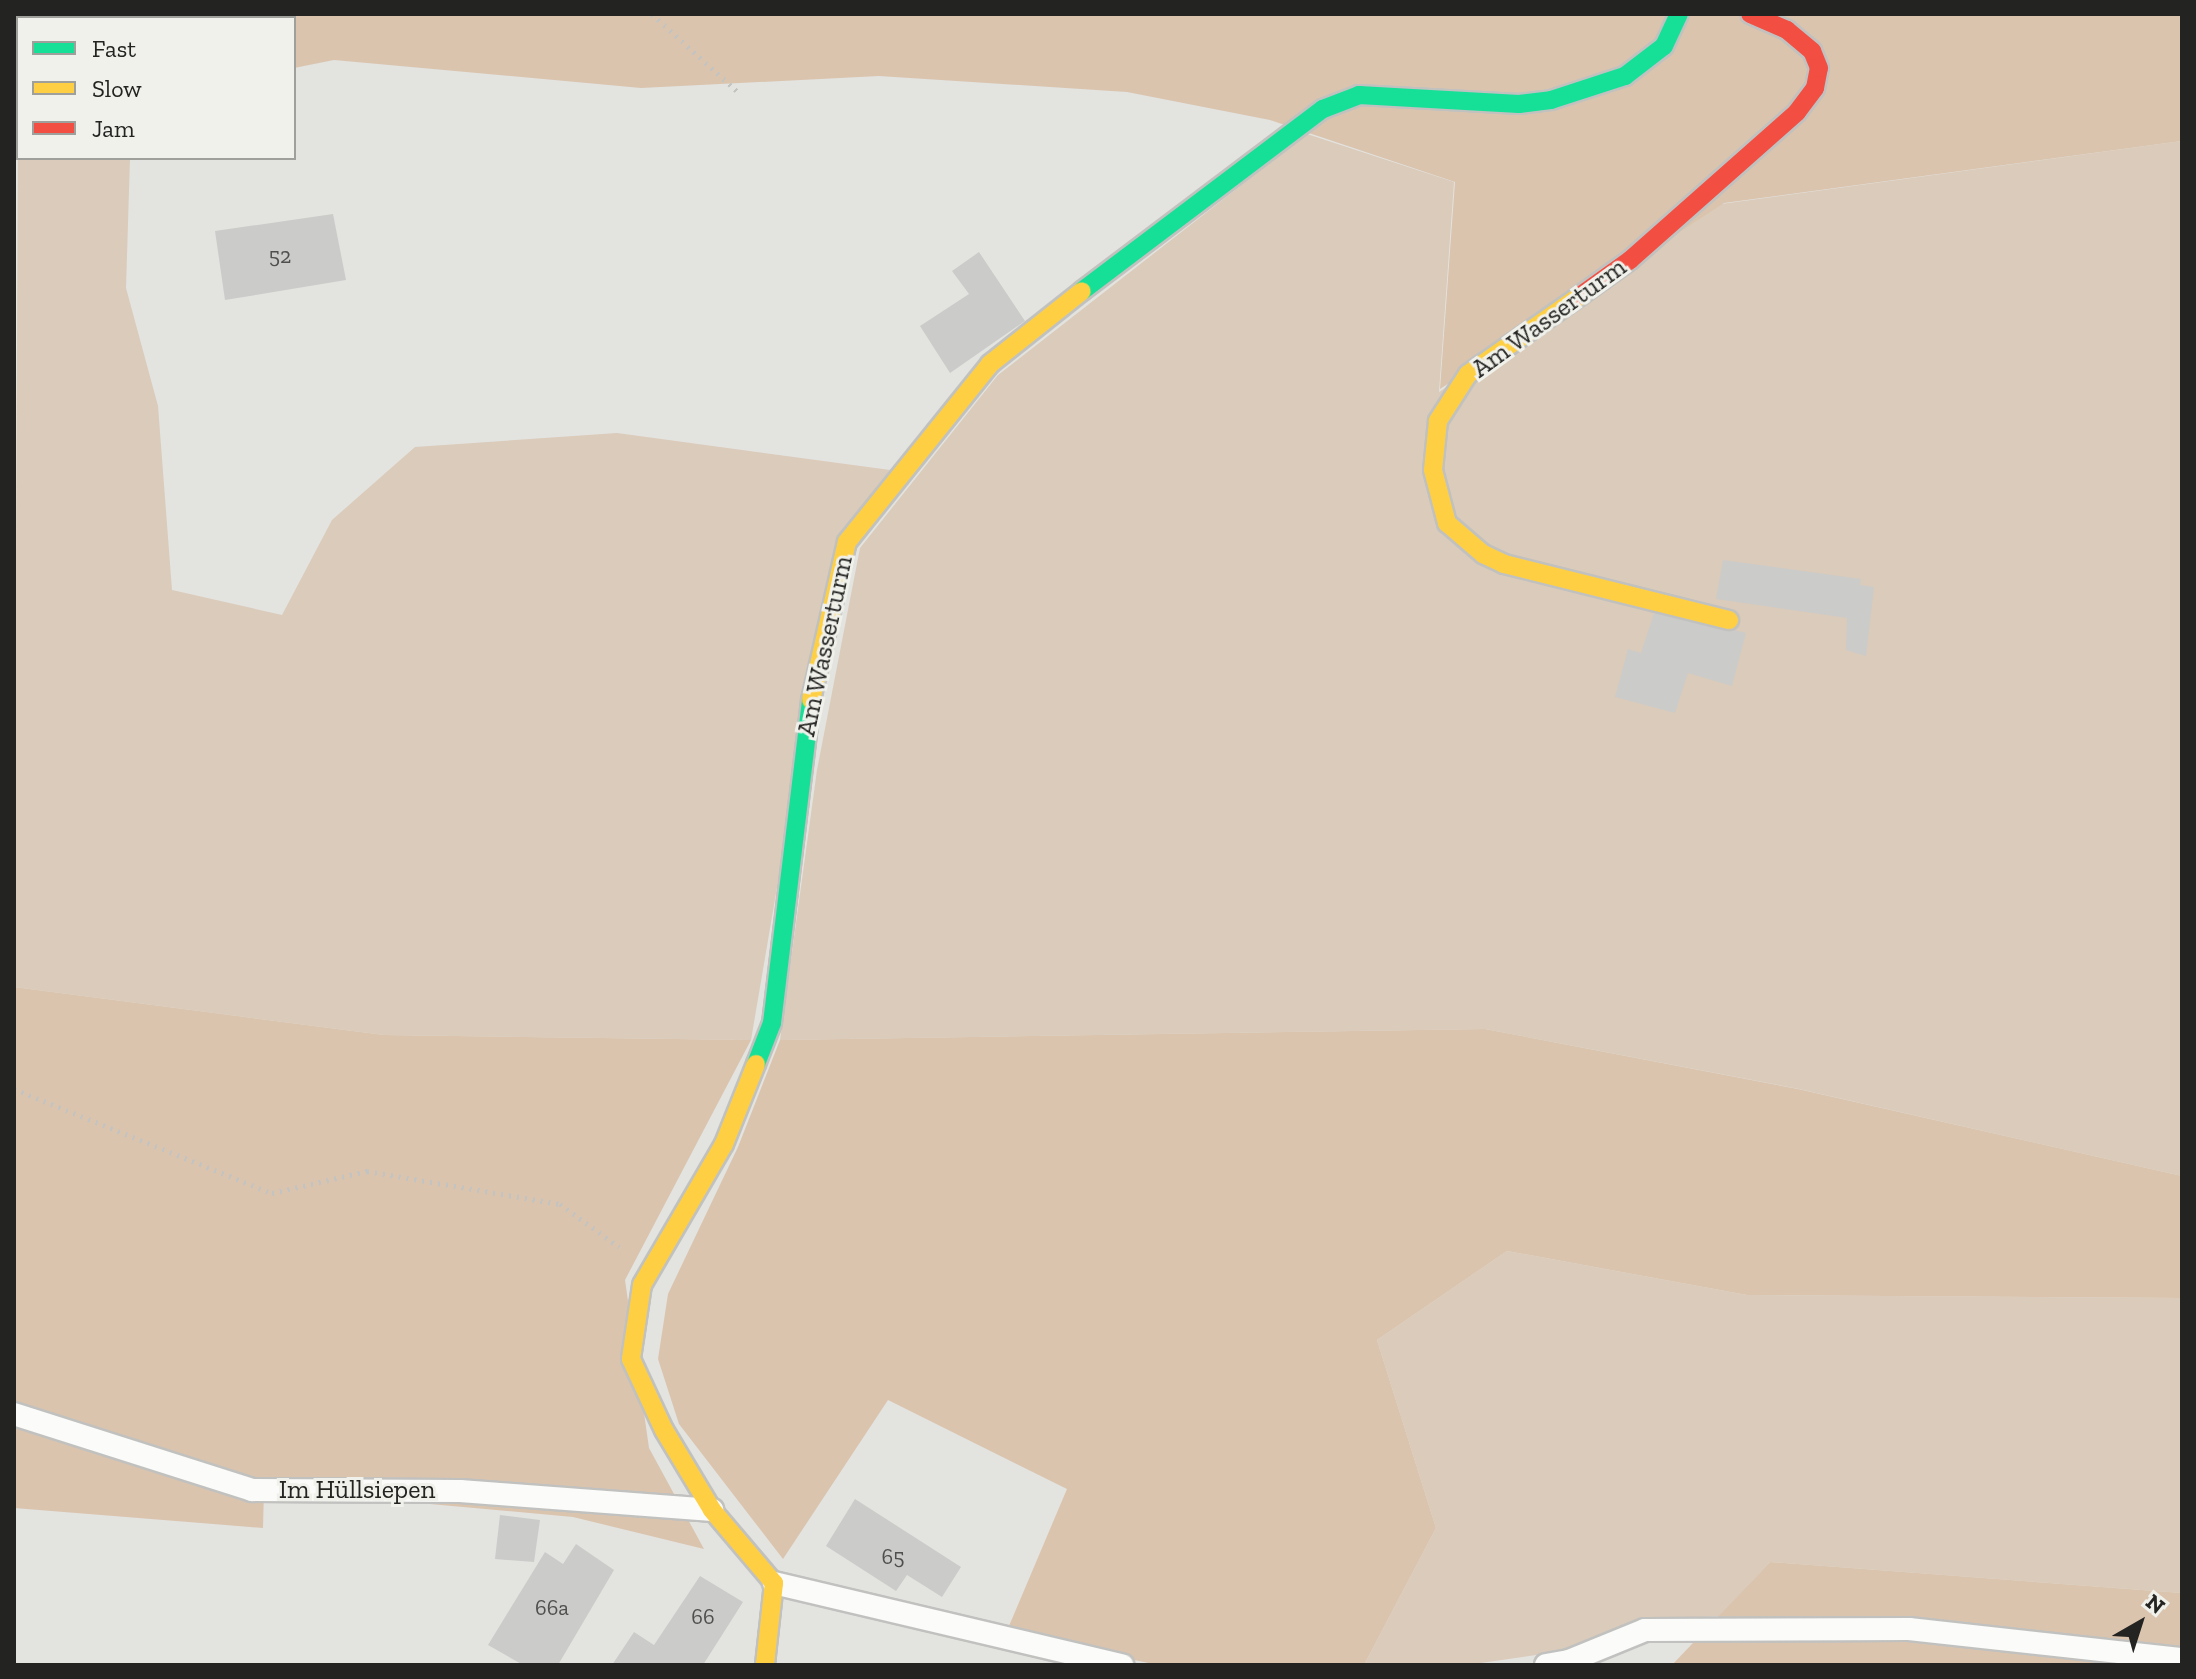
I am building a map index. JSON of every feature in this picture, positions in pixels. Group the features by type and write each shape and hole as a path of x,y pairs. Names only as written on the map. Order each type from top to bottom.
{"street":[{"name":"Am Wasserturm","path":"774,1583 712,1510 664,1430 631,1359 642,1285 724,1144 772,1023 805,726 847,542 990,364 1180,212 1323,109 1359,95 1519,104 1551,100 1625,76 1664,46 1679,14"},
{"name":"Am Wasserturm","path":"1729,620 1504,564 1483,554 1447,523 1433,470 1438,421 1468,374 1630,260 1797,112 1815,88 1819,68 1812,51 1787,30 1750,14"},
{"path":"765,1665 774,1583"}],"lane":[{"name":"Im Hüllsiepen","path":"14,1414 252,1490 460,1491 712,1510"},
{"path":"774,1583 1122,1665"},
{"path":"1546,1665 1569,1661 1645,1630 1909,1629 2182,1659"}],"path":[{"path":"652,14 739,93"},
{"path":"14,1089 272,1193 367,1171 560,1204 623,1250 642,1285"}],"shaded area":[{"path":"14,14 2182,14 2182,141 1724,203 1440,389 1455,182 1270,120 1127,92 879,76 641,88 334,60 296,68 296,16 16,16 14,114"},
{"path":"1307,134 1454,182 1439,392 1721,204 2182,141 2182,1176 1799,1089 1485,1029 780,1040 817,770 860,548 998,375"},
{"path":"18,160 130,160 126,288 158,406 172,590 282,615 332,520 415,447 617,433 890,470 836,541 751,1040 384,1035 14,987"},
{"path":"14,987 384,1035 751,1040 625,1280 649,1448 704,1549 573,1517 264,1489 263,1528 14,1508"},
{"path":"1485,1029 1798,1089 2182,1176 2182,1298 1747,1295 1507,1251 1377,1340 1436,1528 1364,1665 1158,1665 1006,1633 1067,1489 888,1400 783,1559 679,1424 658,1359 668,1294 738,1147 780,1040"},
{"path":"1507,1251 1747,1295 2182,1298 2182,1593 1770,1562 1719,1616 1641,1621 1556,1652 1467,1665 1364,1665 1436,1528 1377,1340"},
{"path":"1770,1562 2182,1593 2182,1665 1672,1665"}],"building":[{"path":"333,214 346,280 225,300 215,231"},
{"path":"979,252 1025,321 950,373 920,326 969,294 952,271"},
{"path":"1723,560 1861,579 1860,585 1874,587 1866,656 1846,650 1847,618 1716,599"},
{"path":"1655,610 1746,633 1732,686 1688,673 1675,713 1615,697 1628,649 1641,653"},
{"path":"855,1499 961,1567 942,1597 907,1575 896,1591 826,1546"},
{"path":"500,1515 540,1520 534,1562 495,1559"},
{"path":"576,1544 614,1570 558,1665 523,1665 488,1645 545,1552 563,1564"},
{"path":"700,1576 743,1602 703,1665 612,1665 634,1632 654,1645"}],"traffic: fast":[{"path":"1082,291 1323,109 1359,95 1519,104 1551,100 1625,76 1664,46 1679,14"},
{"path":"756,1064 772,1023 811,700"}],"traffic: slow":[{"path":"811,700 847,542 990,364 1082,291"},
{"path":"1581,295 1468,374 1438,421 1433,470 1447,523 1483,554 1504,564 1729,620"},
{"path":"756,1064 724,1144 642,1285 631,1359 664,1430 712,1510 774,1583 765,1665"}],"traffic: jam":[{"path":"1581,295 1630,260 1797,112 1815,88 1819,68 1812,51 1787,30 1750,14"}]}
